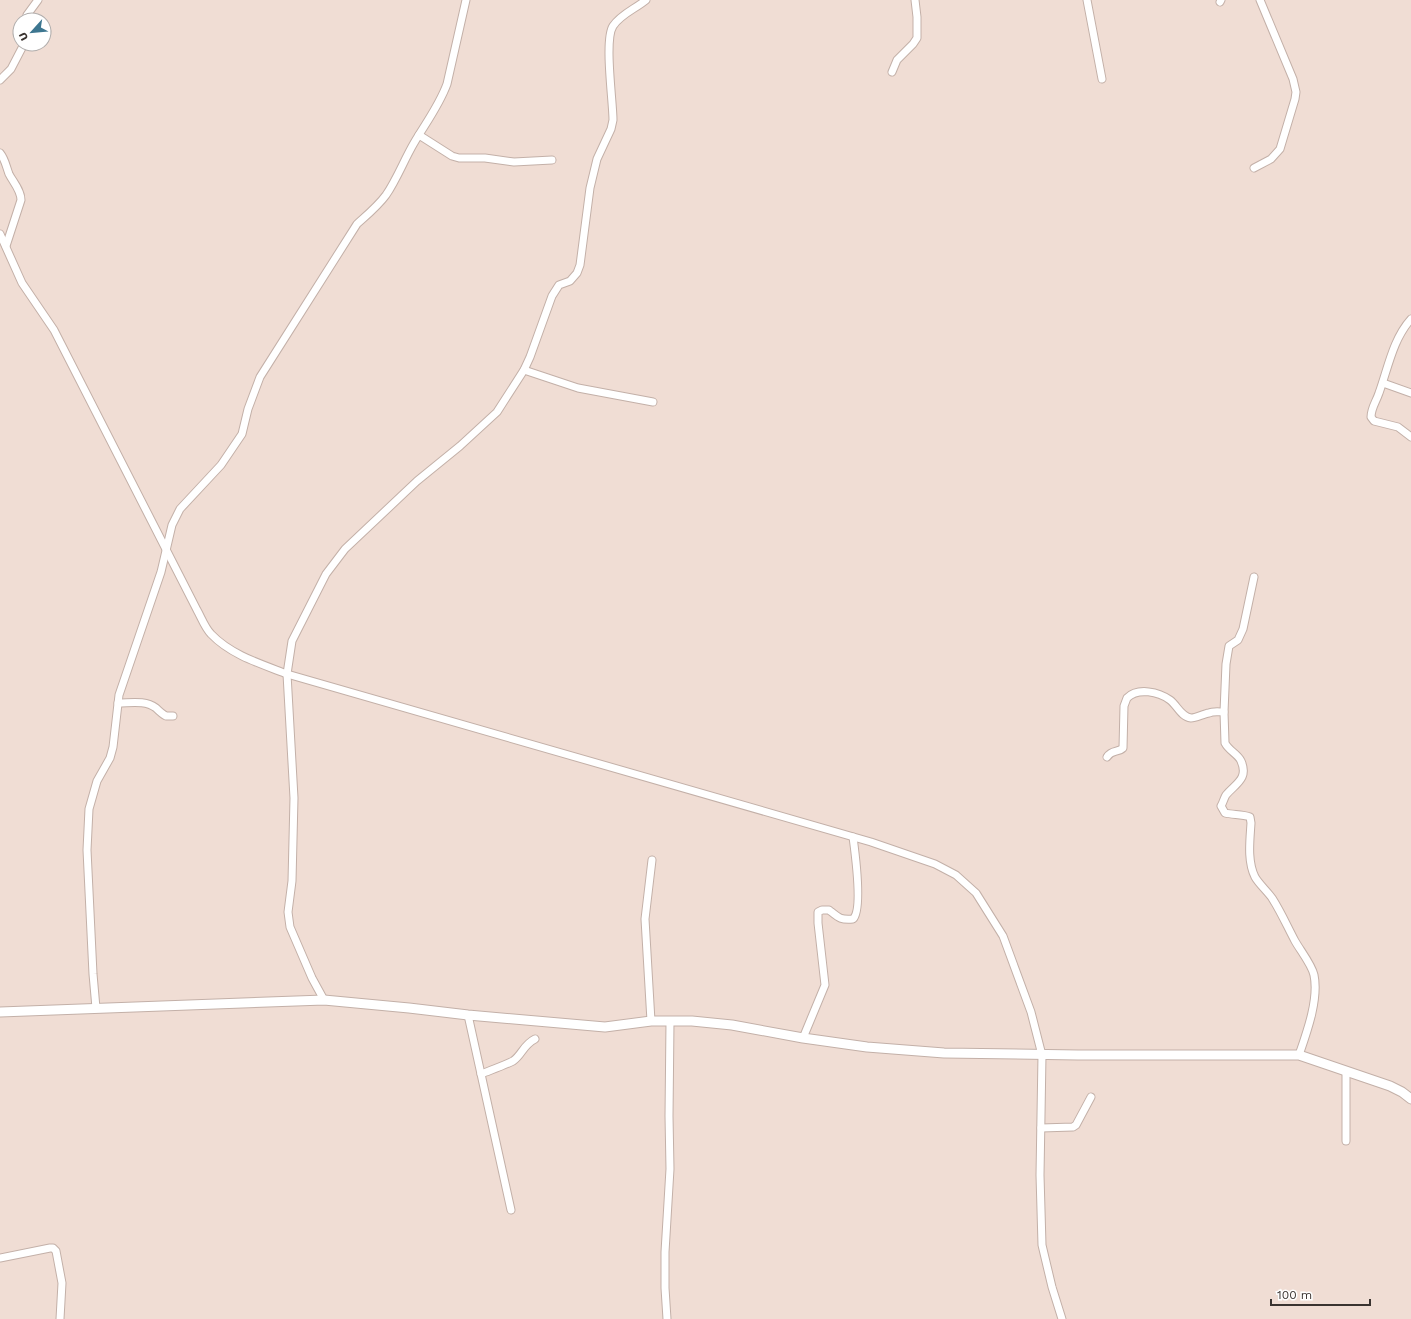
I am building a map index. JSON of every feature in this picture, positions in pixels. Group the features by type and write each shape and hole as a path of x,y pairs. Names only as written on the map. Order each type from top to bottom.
{"street":[{"path":"29,12 38,0"},
{"path":"96,1008 92,974 87,850 88,809 97,781 110,758 122,685 161,572 172,525 180,509 221,465 242,434 248,408 260,377 357,224 379,204 386,195 443,94 459,35 466,0"},
{"path":"324,1000 312,978 290,927 288,912 292,881 294,798 287,674 292,641 326,574 345,549 417,481 460,446 497,412 524,370 552,296 559,285 570,281 577,273 580,265 590,188 597,159 613,120 608,48 609,35 612,27 625,13 646,0"},
{"path":"892,72 897,60 917,38 915,0"},
{"path":"1087,0 1102,80"},
{"path":"1254,168 1271,159 1280,149 1296,92 1293,80 1260,0"},
{"path":"0,80 11,69 20,52"},
{"path":"419,135 455,158 486,158 514,162 552,160"},
{"path":"0,153 5,160 10,175 21,196 6,246"},
{"path":"0,234 22,283 54,330 209,633 226,647 243,657 287,674 853,837 935,864 956,876 976,893 1002,936 1032,1012 1042,1055 1040,1175 1042,1245 1052,1287 1062,1319"},
{"path":"1411,319 1404,327 1393,352 1376,402 1371,410 1371,417 1374,421 1398,427 1411,437"},
{"path":"524,370 578,388 653,402"},
{"path":"1383,383 1411,393"},
{"path":"1254,577 1243,629 1238,640 1228,648 1224,712 1225,743 1227,747 1241,760 1244,770 1240,781 1226,795 1221,806 1225,813 1250,817 1250,860 1255,877 1272,897 1314,974 1315,991 1308,1030 1299,1055"},
{"path":"1107,757 1110,753 1122,750 1123,748 1124,706 1127,698 1135,693 1148,692 1158,694 1171,700 1184,715 1191,718 1210,712 1224,712"},
{"path":"118,703 139,702 156,708 166,716 173,716"},
{"path":"803,1038 825,985 818,912 822,910 829,910 839,919 847,920 855,918 858,911 857,866 853,837"},
{"path":"651,1021 645,919 652,860"},
{"path":"0,1012 324,1000 605,1028 651,1021 692,1021 732,1025 803,1038 867,1047 944,1053 1042,1055 1299,1055 1390,1086 1402,1092 1411,1099"},
{"path":"468,1015 510,1210"},
{"path":"668,1319 665,1288 665,1252 670,1169 670,1022"},
{"path":"481,1074 513,1061 518,1057 525,1045 535,1039"},
{"path":"1346,1071 1346,1141"},
{"path":"1041,1128 1074,1127 1090,1097"},
{"path":"0,1258 50,1248 53,1248 56,1251 62,1283 60,1319"}]}
